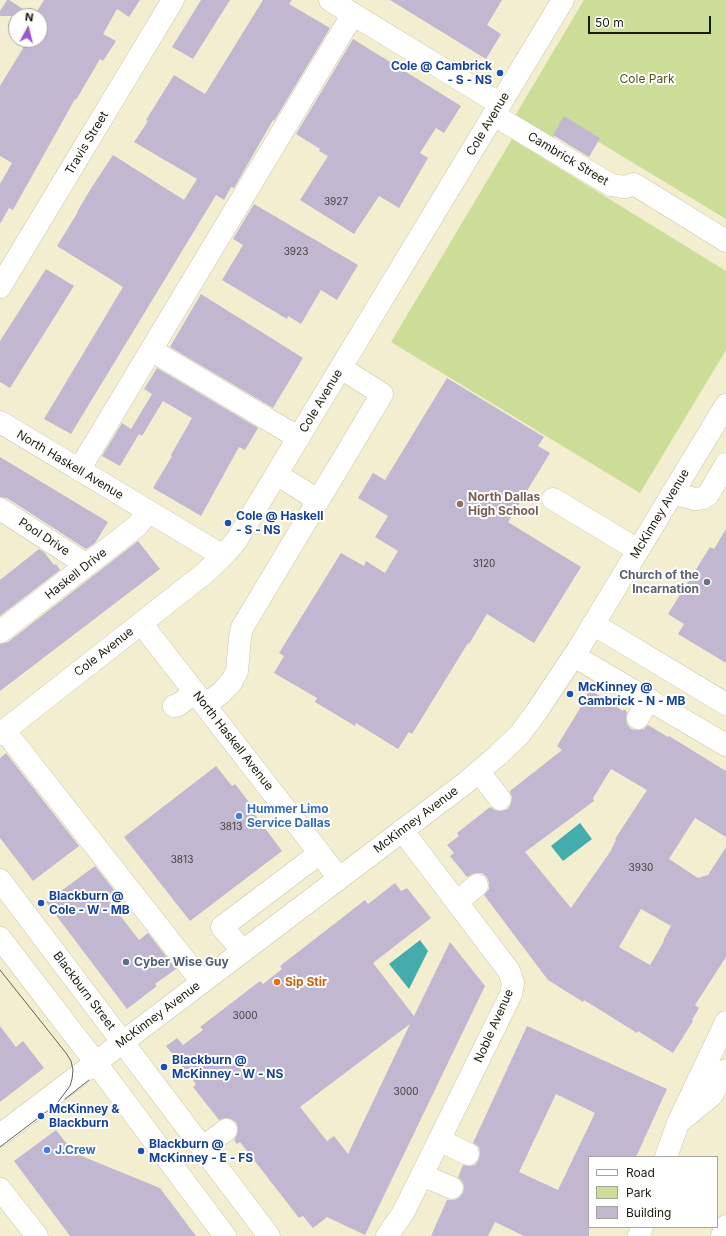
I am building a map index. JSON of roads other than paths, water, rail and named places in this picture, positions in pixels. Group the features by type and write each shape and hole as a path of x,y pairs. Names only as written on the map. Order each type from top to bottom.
{"main road":[{"name":"Travis Street","path":"0,287 173,0"},
{"name":"Cambrick Street","path":"330,0 611,185 625,187 634,184 726,240"},
{"name":"Cole Avenue","path":"2,732 205,573 236,541 563,0"},
{"path":"79,470 353,14"},
{"path":"161,356 299,438"},
{"path":"174,706 221,693 232,682 239,664 240,637 242,628 382,394 340,368"},
{"name":"McKinney Avenue","path":"0,1135 478,772 520,734 574,656 672,493 724,414"},
{"name":"North Haskell Avenue","path":"3,429 79,470 223,556"},
{"path":"672,493 695,498 703,498 708,495 726,464"},
{"path":"276,474 318,500"},
{"path":"553,499 638,550"},
{"name":"Pool Drive","path":"0,509 87,565"},
{"name":"Haskell Drive","path":"0,632 137,526 148,512"},
{"name":"North Haskell Avenue","path":"141,623 339,878"},
{"path":"593,624 726,704"},
{"path":"574,656 726,745"},
{"path":"638,718 649,699"},
{"path":"2,732 202,982"},
{"path":"478,772 500,799"},
{"name":"Noble Avenue","path":"387,1236 403,1213 422,1175 511,994 512,983 509,971 402,830"},
{"path":"243,951 222,927 320,853"},
{"name":"Blackburn Street","path":"0,880 269,1236"},
{"path":"457,902 477,885"},
{"path":"0,938 96,1063 225,1236"},
{"path":"666,1156 678,1123 726,1022"},
{"path":"678,1123 712,1095 726,1070"},
{"path":"202,1148 226,1130"},
{"path":"439,1140 468,1154"},
{"path":"422,1175 452,1188"},
{"path":"0,1189 36,1236"},
{"path":"722,1236 726,1226"}],"water":[{"path":"580,823 592,839 563,861 551,846"},
{"path":"420,940 428,951 409,989 389,964"}],"tram line":[{"path":"0,970 66,1053 71,1061 73,1070 70,1086 58,1102 0,1147"},
{"path":"65,1099 89,1080"}],"place":[{"name":"Cole @ Cambrick - S - NS","path":"500,73"},
{"name":"North Dallas High School","path":"460,504"},
{"name":"Cole @ Haskell - S - NS","path":"228,523"},
{"name":"Church of the Incarnation","path":"707,582"},
{"name":"McKinney @ Cambrick - N - MB","path":"570,694"},
{"name":"Hummer Limo Service Dallas","path":"239,816"},
{"name":"Blackburn @ Cole - W - MB","path":"41,903"},
{"name":"Cyber Wise Guy","path":"126,962"},
{"name":"Sip Stir","path":"277,982"},
{"name":"Blackburn @ McKinney - W - NS","path":"164,1067"},
{"name":"McKinney & Blackburn","path":"41,1116"},
{"name":"J.Crew","path":"47,1150"},
{"name":"Blackburn @ McKinney - E - FS","path":"141,1151"}],"park label":[{"name":"Cole Park","path":"647,79"}]}
